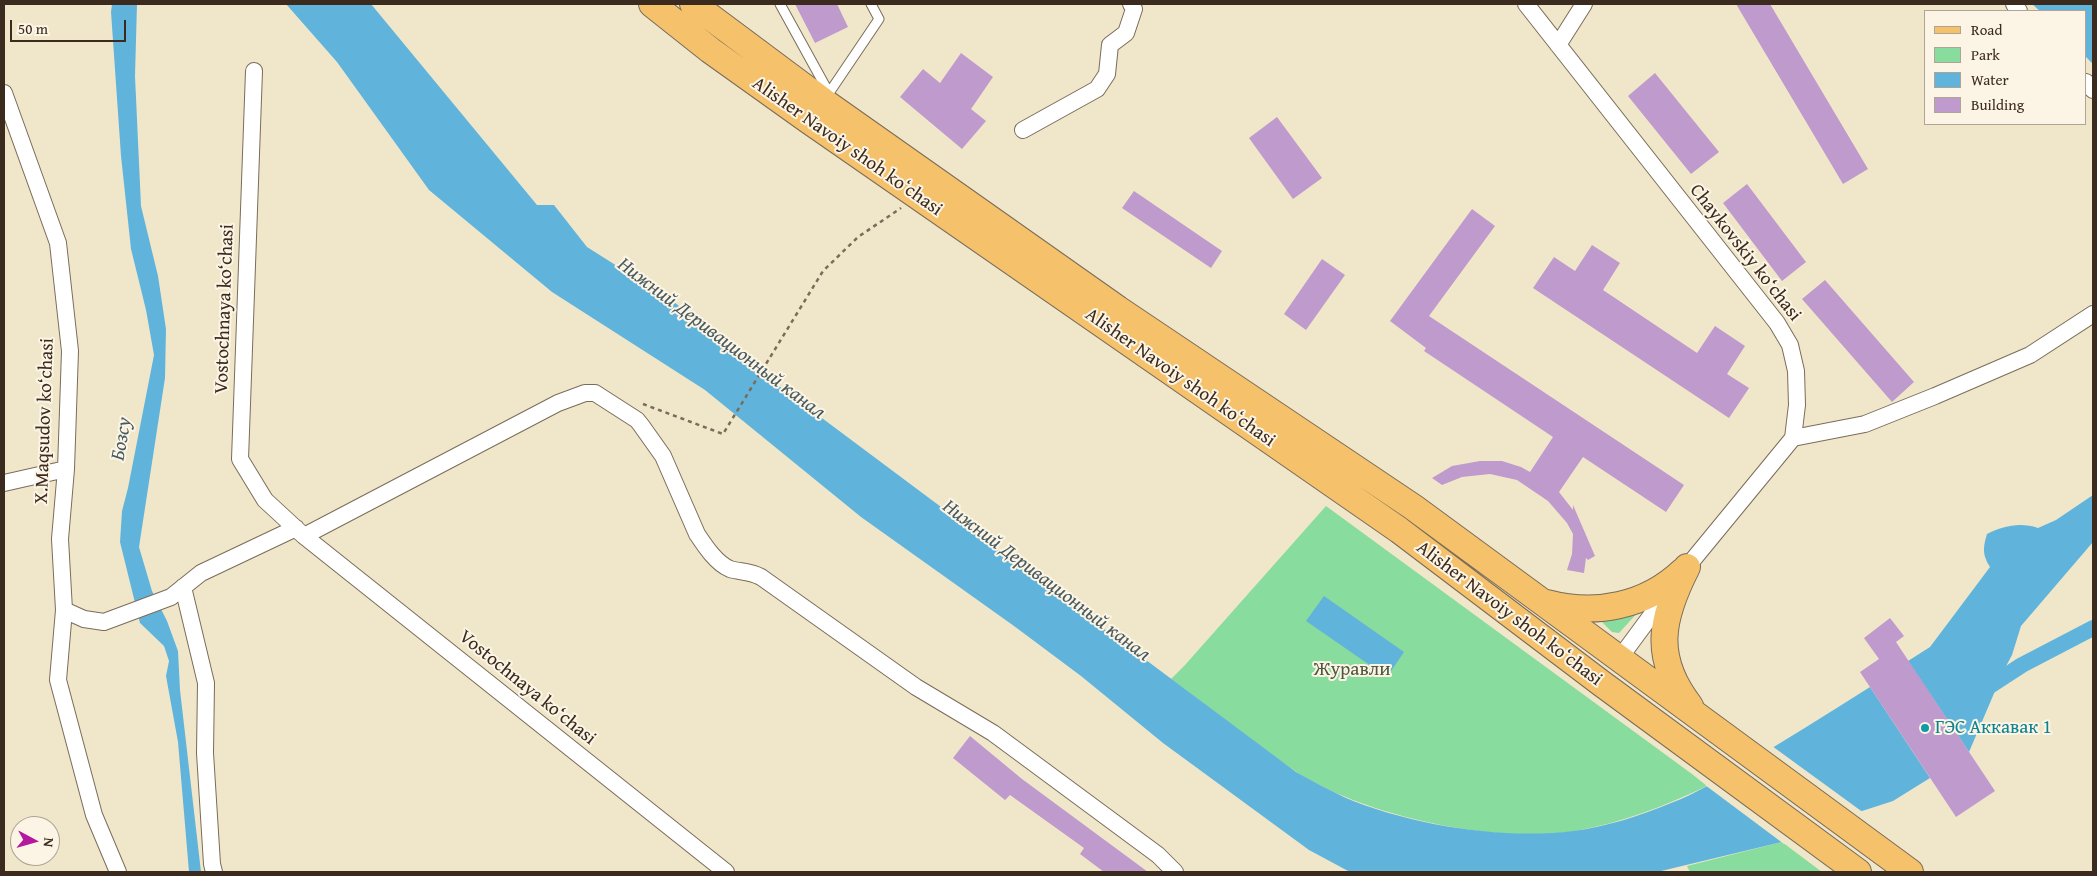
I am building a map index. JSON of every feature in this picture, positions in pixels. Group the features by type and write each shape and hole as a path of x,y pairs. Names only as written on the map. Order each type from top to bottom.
{"main road":[{"name":"Alisher Navoiy shoh koʻchasi","path":"652,4 710,50 917,196 1398,530 1703,759 1858,872"},
{"name":"Alisher Navoiy shoh koʻchasi","path":"693,4 826,97 1118,309 1413,507 1711,727"},
{"path":"1542,602 1574,609 1591,609 1624,604 1660,590 1687,567"},
{"path":"1687,567 1675,591 1667,615 1664,636 1664,652 1681,695 1711,727 1910,872"},
{"path":"1602,683 1619,659"}],"street":[{"path":"1023,130 1097,89 1107,74 1110,45 1126,32 1134,9 1131,4"},
{"name":"Chaykovskiy ko‘chasi","path":"1526,4 1778,323 1790,345 1796,370 1797,405 1793,438"},
{"path":"1558,45 1584,4"},
{"name":"Vostochnaya ko‘chasi","path":"254,71 240,459 264,500 300,532 726,872"},
{"name":"X.Maqsudov ko‘chasi","path":"4,93 58,243 70,351 66,469 60,539 64,610 58,680 94,815 118,872"},
{"path":"1619,659 1687,567 1793,438 1865,424 1935,396 2030,356 2093,314"},
{"path":"64,610 84,619 104,622 177,592 201,573 300,532 558,403 586,393 595,393 637,420 641,425 663,456 697,534 704,545 722,564 731,569 752,572 916,687 993,733 1158,855 1175,872"},
{"path":"4,482 66,469"},
{"path":"177,592 206,683 206,754 214,872"}],"lane":[{"path":"780,4 826,97 879,19 871,4"}],"path":[{"path":"637,402 723,434 823,271 858,237 917,196"}],"green space":[{"name":"Журавли","path":"1326,506 1707,786 1642,813 1592,828 1543,834 1508,834 1430,823 1356,801 1323,787 1263,749 1171,679"},
{"path":"1640,610 1619,633 1612,632 1601,621"},
{"path":"1782,842 1822,872 1690,872 1687,866"}],"water":[{"name":"Бозсу","path":"112,4 137,4 135,76 141,206 158,276 166,329 165,378 139,547 152,591 167,621 178,651 180,690 201,872 189,872 178,742 166,676 169,661 164,646 140,623 120,542 122,511 154,355 146,310 131,249 121,156"},
{"path":"286,4 371,4 537,205 554,205 587,247 674,302 771,380 1296,772 1346,798 1371,808 1428,823 1488,832 1546,833 1597,827 1647,812 1698,791 1774,747 1870,687 1930,778 1893,801 1782,842 1657,872 1350,872 1309,850 1163,743 1081,676 861,517 705,390 552,292 429,190 337,62"},
{"path":"2032,4 2091,4 2093,7 2093,64 2087,58 2087,10 2039,10"},
{"path":"2093,495 2093,542 2021,626 2012,655 1969,752 1908,661 1930,647 1990,567 1984,551 1987,534 2012,526 2025,525 2038,528 2056,520"},
{"path":"1324,596 1404,652 1387,677 1306,621"}],"pier":[{"path":"1772,746 1864,813 1784,844 1705,785"}],"building":[{"path":"795,4 837,4 848,27 815,43"},
{"path":"1736,4 1770,4 1868,169 1843,184"},
{"path":"961,53 993,77 971,109 986,121 962,149 900,97 923,69 940,83"},
{"path":"1655,73 1719,152 1691,174 1628,96"},
{"path":"1277,117 1322,178 1293,199 1249,138"},
{"path":"1747,184 1806,262 1782,281 1723,203"},
{"path":"1134,191 1222,251 1211,268 1122,208"},
{"path":"1472,209 1495,226 1429,316 1684,485 1666,512 1583,457 1559,492 1573,510 1573,505 1595,556 1588,560 1586,558 1584,573 1567,570 1572,554 1573,534 1567,523 1548,501 1517,480 1490,474 1462,477 1442,485 1432,478 1452,466 1480,461 1502,461 1530,472 1553,437 1424,351 1426,348 1390,321"},
{"path":"1592,245 1620,263 1603,290 1697,353 1715,326 1745,346 1727,374 1749,388 1729,418 1533,288 1554,257 1575,271"},
{"path":"1322,259 1345,275 1306,330 1284,314"},
{"path":"1825,280 1914,382 1892,402 1802,299"},
{"name":"ГЭС Аккавак 1","path":"1890,618 1904,636 1896,642 1995,791 1956,817 1860,672 1879,659 1864,638"},
{"path":"970,736 1022,779 1148,872 1104,872 1080,854 1084,848 1010,795 1005,800 953,758"}],"waterway":[{"name":"Нижний Деривационный канал","path":"1982,691 2022,665 2093,628"}],"place":[{"name":"ГЭС Аккавак 1","path":"1925,728"}]}
